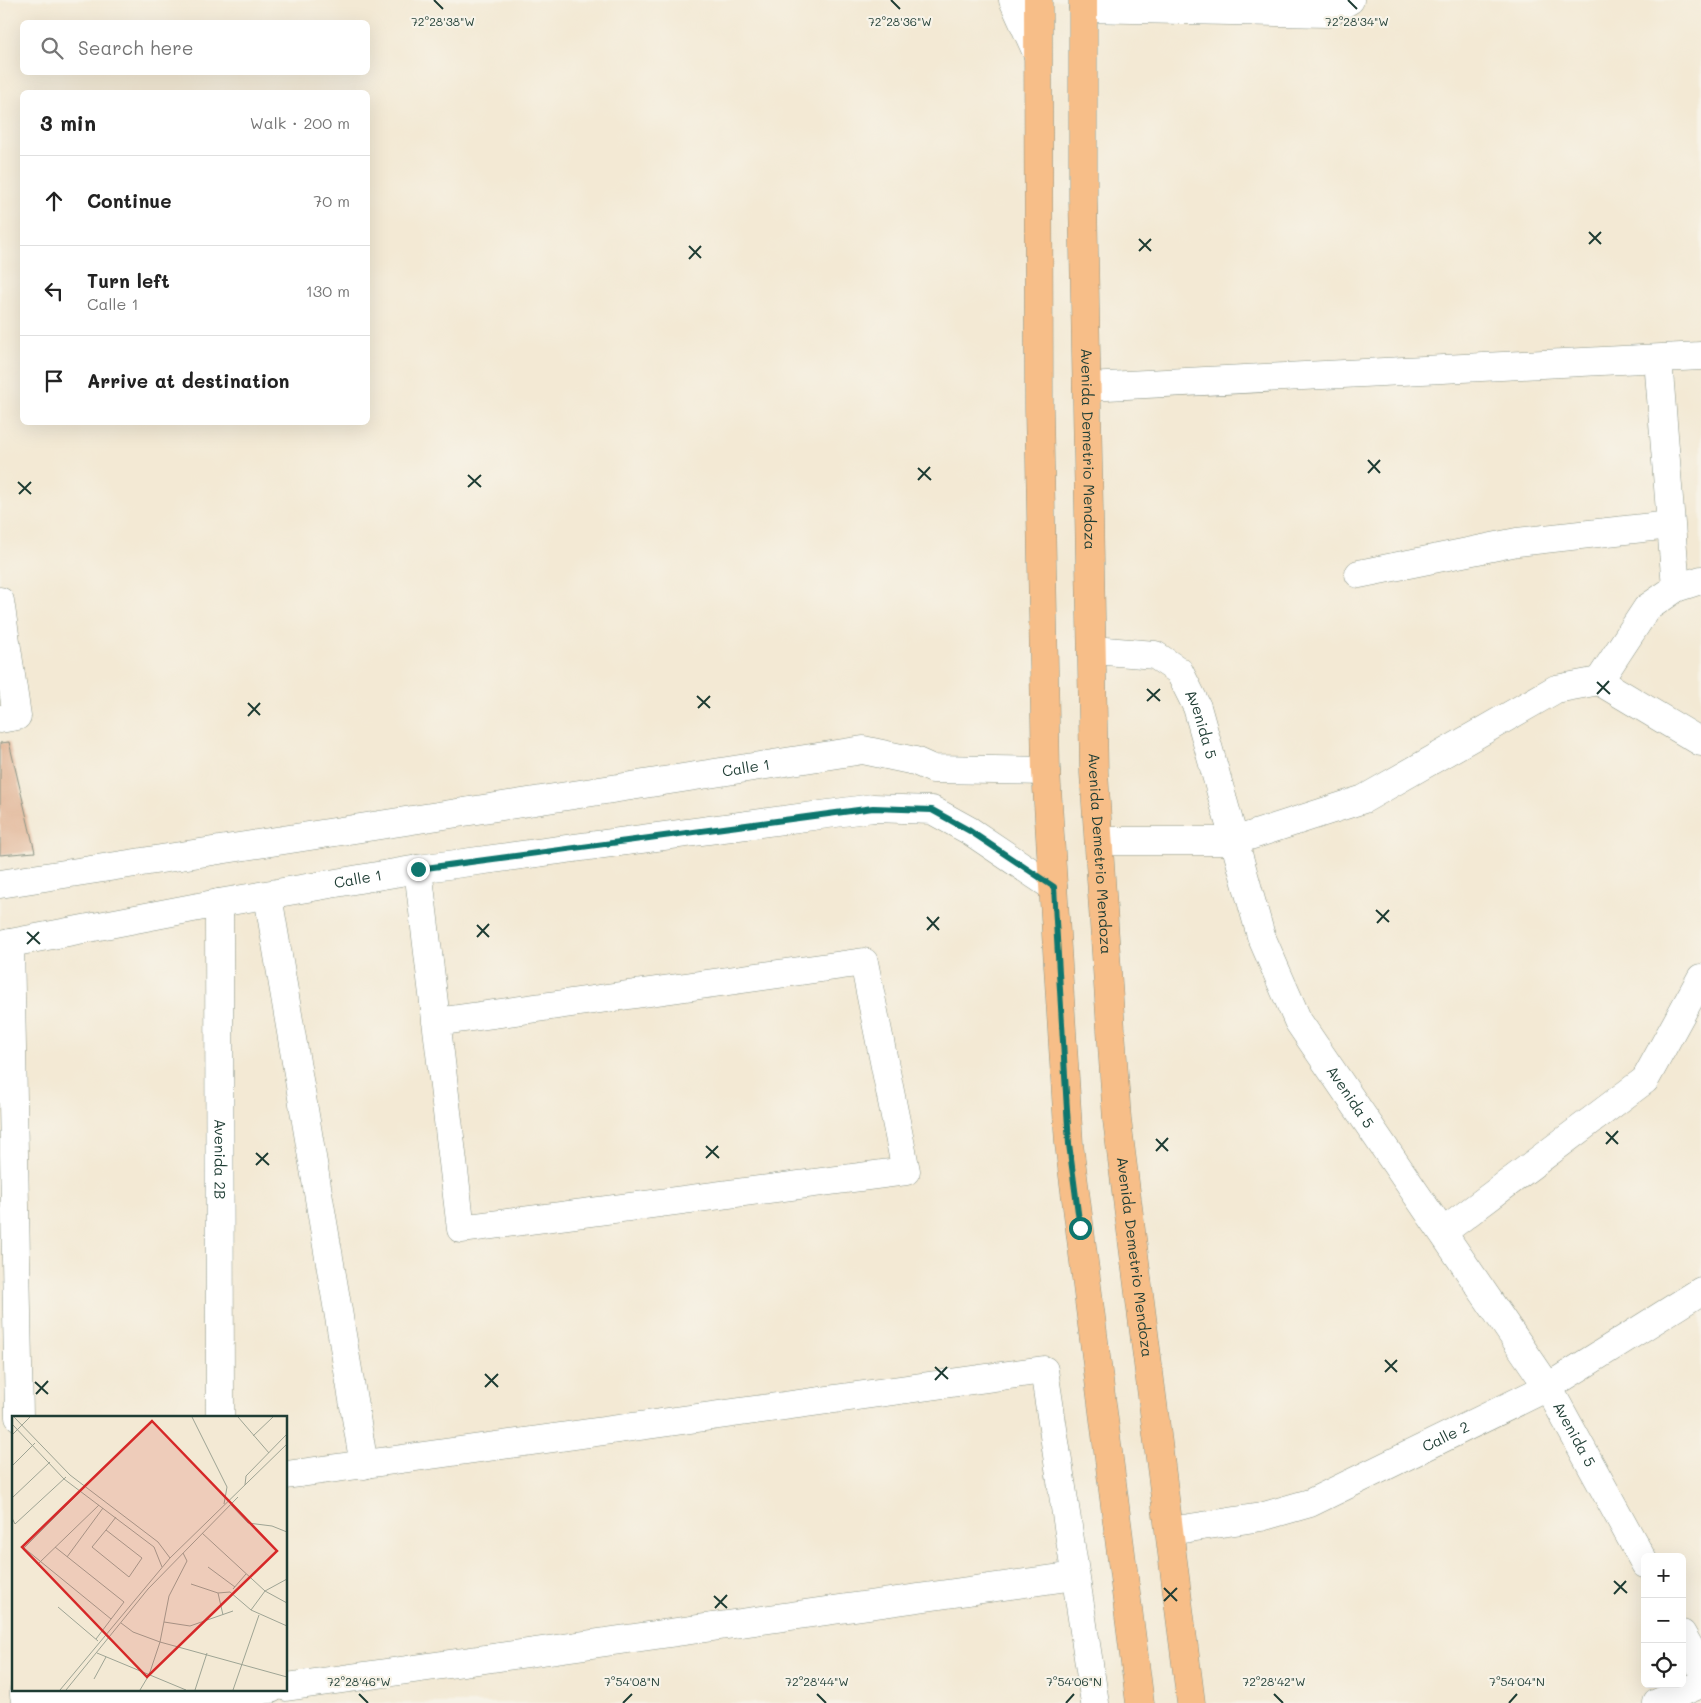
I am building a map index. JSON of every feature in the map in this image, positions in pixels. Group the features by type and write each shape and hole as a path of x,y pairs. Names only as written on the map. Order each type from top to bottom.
{"main road":[{"path":"1038,0 1039,409 1046,771 1069,1144 1140,1703"},
{"name":"Avenida Demetrio Mendoza","path":"1083,4 1094,773 1117,1120 1191,1703"}],"street":[{"path":"1013,0 1037,53"},
{"path":"1083,4 1328,12 1350,0"},
{"path":"1087,387 1701,356"},
{"path":"1599,681 1647,608 1688,584 1670,525 1658,359"},
{"path":"1359,574 1518,542 1670,525"},
{"path":"0,601 17,716 0,718"},
{"name":"Avenida 5","path":"1093,650 1155,656 1178,670 1197,707 1260,936 1298,1021 1548,1387 1641,1557"},
{"path":"1099,842 1234,841 1364,799 1556,689 1599,681 1701,742"},
{"name":"Calle 1","path":"0,884 863,750 915,760 933,769 1046,771"},
{"path":"932,810 933,769"},
{"name":"Calle 1","path":"5,944 219,903 418,869 873,808 932,810 970,831 1054,887"},
{"path":"418,869 436,1022 461,1229 906,1171 864,962 436,1022"},
{"path":"268,896 364,1466"},
{"name":"Avenida 2B","path":"219,903 220,1416"},
{"path":"5,944 19,1416"},
{"path":"1443,1232 1645,1080 1701,978"},
{"name":"Calle 2","path":"1170,1531 1261,1517 1310,1503 1548,1387 1701,1292"},
{"path":"288,1474 364,1466 1044,1370 1095,1703"},
{"path":"288,1687 1075,1576"},
{"path":"1686,1641 1701,1668"},
{"path":"1656,1703 1701,1684"},
{"path":"24,1690 24,1695 223,1693 260,1690"}],"building":[{"path":"9,742 35,852 0,855 0,743"}],"route":[{"path":"418,869 873,808 932,810 970,831 1054,887 1069,1144 1080,1228"}]}
